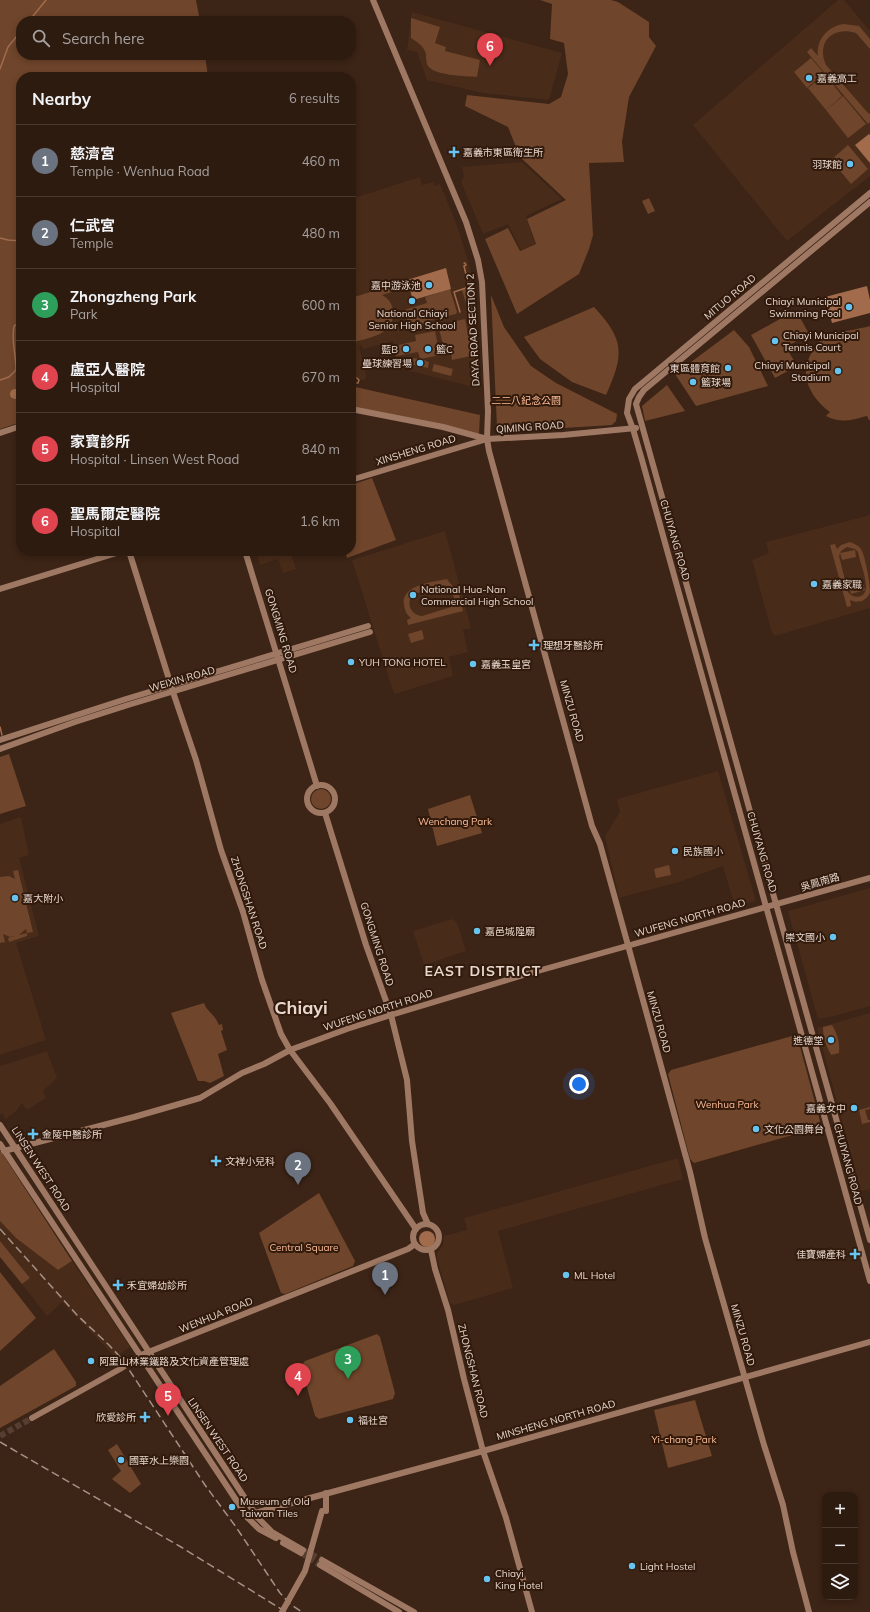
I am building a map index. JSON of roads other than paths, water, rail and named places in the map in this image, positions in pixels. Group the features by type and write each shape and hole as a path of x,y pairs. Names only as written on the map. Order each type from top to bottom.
{"street":[{"name":"DAYA ROAD SECTION 2","path":"373,0 466,222 478,260 482,282 488,411 486,439"},
{"name":"MITUO ROAD","path":"633,428 627,413 629,399 635,389 870,193"},
{"name":"MITUO ROAD","path":"642,427 636,404 644,390 870,202"},
{"name":"QIMING ROAD","path":"356,410 456,430 486,439 563,435 642,427"},
{"name":"CHUIYANG ROAD","path":"642,427 870,1240"},
{"path":"0,433 16,428"},
{"name":"CHUIYANG ROAD","path":"633,428 870,1281"},
{"name":"XINSHENG ROAD","path":"356,478 486,439"},
{"name":"MINZU ROAD","path":"486,439 592,826 600,844 690,1172 705,1238 764,1445 783,1505 793,1552 809,1612"},
{"path":"0,589 107,556"},
{"name":"ZHONGSHAN ROAD","path":"131,556 171,686 196,760 221,850 243,912 262,980 281,1034 290,1050 330,1103 416,1229"},
{"name":"GONGMING ROAD","path":"247,556 279,657 317,786"},
{"name":"WEIXIN ROAD","path":"0,748 75,722 369,629"},
{"name":"WEIXIN ROAD","path":"0,740 171,686 279,657"},
{"path":"321,785 328,788 332,791 334,797 332,808 326,813 317,813 310,808 308,804 308,794 311,789 317,786 321,785"},
{"name":"GONGMING ROAD","path":"326,813 366,945 391,1016 407,1080 412,1141 423,1213 428,1224"},
{"path":"776,905 788,898 870,874"},
{"name":"吳鳳南路","path":"776,905 870,878"},
{"name":"WUFENG NORTH ROAD","path":"4,1151 134,1118 200,1098 242,1073 264,1064 290,1050 348,1029 526,974 776,905"},
{"name":"LINSEN WEST ROAD","path":"0,1125 262,1523 272,1532 302,1552 259,1529 248,1518 0,1144"},
{"path":"428,1224 436,1228 439,1236 437,1245 431,1250 420,1249 415,1244 413,1236 416,1229 420,1226 428,1224"},
{"name":"WENHUA ROAD","path":"32,1418 149,1352 415,1244"},
{"name":"ZHONGSHAN ROAD","path":"431,1250 434,1270 448,1310 464,1380 483,1451 506,1518 532,1612"},
{"name":"MINSHENG NORTH ROAD","path":"248,1518 255,1513 262,1511 483,1451 870,1342"},
{"path":"286,1612 310,1568 324,1511 326,1494"},
{"path":"282,1612 305,1571 324,1511"},
{"path":"399,1612 321,1563 414,1612"}],"waterway":[{"path":"33,16 46,0"},
{"path":"0,69 8,47 16,37"},
{"path":"0,238 16,241"},
{"path":"460,312 454,292 469,287 464,266 466,265 464,263"},
{"path":"16,325 14,326 13,342 16,370"},
{"path":"0,380 9,377 16,370"},
{"path":"357,378 359,380 357,383"},
{"path":"0,727 2,735"}],"tunnel":[{"path":"0,1436 32,1418"},
{"path":"303,1550 322,1560"},
{"path":"301,1553 320,1565"}],"railway":[{"path":"0,1229 77,1315 122,1359 205,1485 236,1527 280,1593 290,1604 302,1612"},
{"path":"0,1442 181,1547 286,1612"}],"place":[{"name":"聖馬爾定醫院","path":"490,66"},
{"name":"嘉義高工","path":"809,78"},
{"name":"嘉義市東區衛生所","path":"454,152"},
{"name":"羽球館","path":"850,164"},
{"name":"嘉中游泳池","path":"429,285"},
{"name":"National Chiayi Senior High School","path":"412,301"},
{"name":"Chiayi Municipal Swimming Pool","path":"849,307"},
{"name":"Chiayi Municipal Tennis Court","path":"775,341"},
{"name":"藍B","path":"406,349"},
{"name":"籃C","path":"428,349"},
{"name":"壘球練習場","path":"420,363"},
{"name":"東區體育館","path":"728,368"},
{"name":"Chiayi Municipal Stadium","path":"838,371"},
{"name":"籃球場","path":"693,382"},
{"name":"嘉義家職","path":"814,584"},
{"name":"National Hua-Nan Commercial High School","path":"413,595"},
{"name":"理想牙醫診所","path":"534,645"},
{"name":"YUH TONG HOTEL","path":"351,662"},
{"name":"嘉義玉皇宮","path":"473,664"},
{"name":"民族國小","path":"675,851"},
{"name":"嘉大附小","path":"15,898"},
{"name":"嘉邑城隍廟","path":"477,931"},
{"name":"崇文國小","path":"833,937"},
{"name":"進德堂","path":"831,1040"},
{"name":"嘉義女中","path":"854,1108"},
{"name":"文化公園舞台","path":"756,1129"},
{"name":"金陵中醫診所","path":"33,1134"},
{"name":"文祥小兒科","path":"216,1161"},
{"name":"仁武宮","path":"298,1185"},
{"name":"佳寶婦產科","path":"855,1254"},
{"name":"ML Hotel","path":"566,1275"},
{"name":"禾宜婦幼診所","path":"118,1285"},
{"name":"慈濟宮","path":"385,1295"},
{"name":"阿里山林業鐵路及文化資產管理處","path":"91,1361"},
{"name":"Zhongzheng Park","path":"348,1379"},
{"name":"盧亞人醫院","path":"298,1396"},
{"name":"家寶診所","path":"168,1416"},
{"name":"欣愛診所","path":"145,1417"},
{"name":"福社宮","path":"350,1420"},
{"name":"國華水上樂園","path":"121,1460"},
{"name":"Museum of Old Taiwan Tiles","path":"232,1507"},
{"name":"Light Hostel","path":"632,1566"},
{"name":"Chiayi King Hotel","path":"487,1579"}],"district":[{"name":"EAST DISTRICT","path":"483,971"},
{"name":"Chiayi","path":"301,1007"}],"park label":[{"name":"二二八紀念公園","path":"526,400"},
{"name":"Wenchang Park","path":"455,821"},
{"name":"Wenhua Park","path":"727,1104"},
{"name":"Central Square","path":"304,1247"},
{"name":"Yi-chang Park","path":"684,1439"}]}
